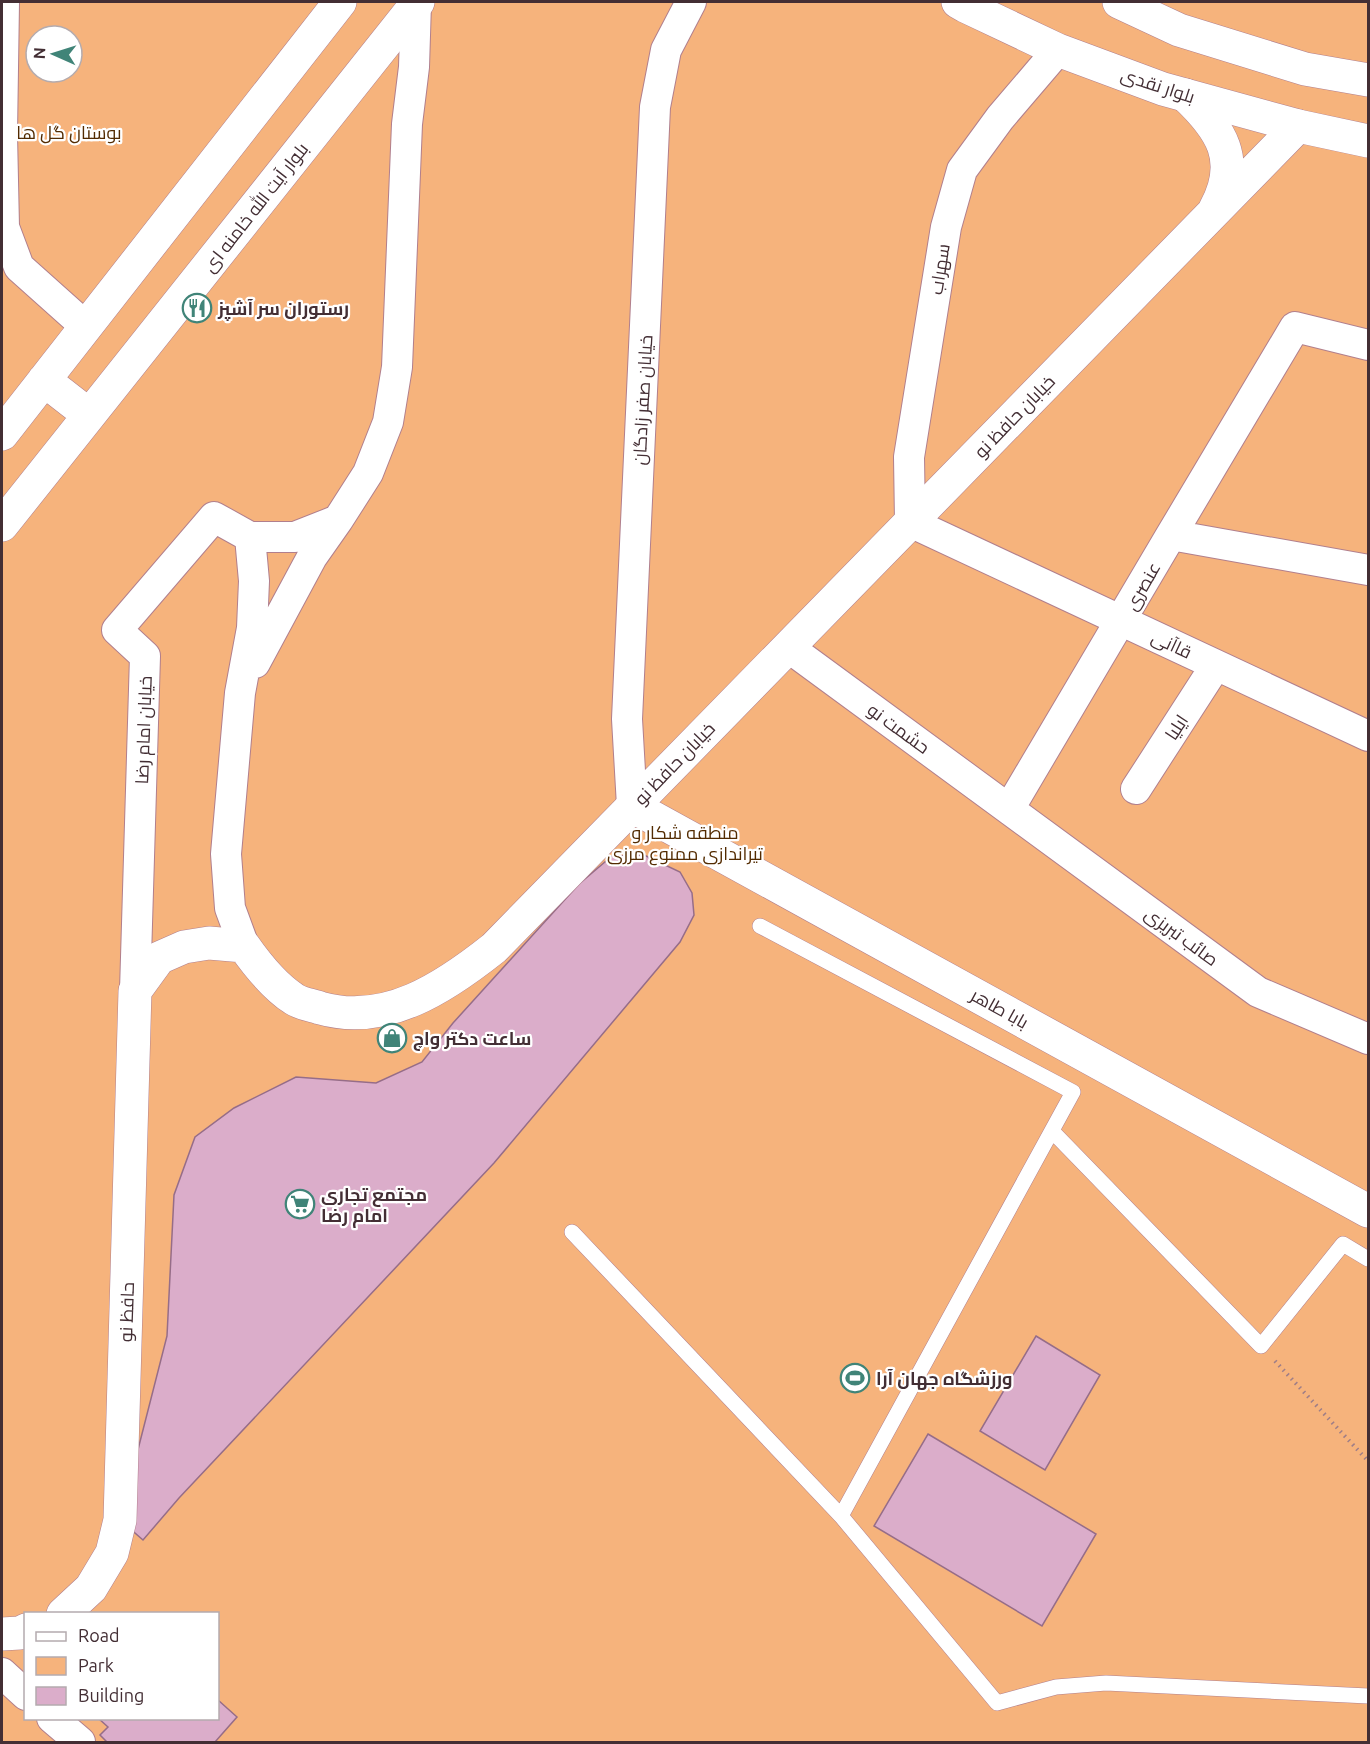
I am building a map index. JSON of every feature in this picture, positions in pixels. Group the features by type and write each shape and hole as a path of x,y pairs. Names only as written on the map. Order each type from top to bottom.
{"main road":[{"path":"2,434 84,326 340,2"},
{"name":"بلوار آیت الله خامنه ای","path":"2,525 417,2"},
{"name":"بلوار نقدی","path":"958,2 1058,50 1163,89 1298,126 1368,141"},
{"path":"1119,2 1179,30 1305,69 1363,73"},
{"path":"1185,95 1219,132 1227,157 1226,183 1216,207 1198,228"},
{"name":"خیابان حافظ نو","path":"244,946 262,971 295,1000 331,1011 370,1013 412,1002 460,975 494,948 1298,126"},
{"path":"44,380 89,415"},
{"name":"بابا طاهر","path":"632,806 1368,1211"},
{"path":"135,991 159,958 184,947 209,943 244,946"},
{"name":"حافظ نو","path":"65,1612 91,1588 97,1579 112,1553 120,1520 135,991"},
{"path":"2,1634 24,1631"}],"street":[{"path":"4,2 2,134 4,227 19,267 84,326"},
{"path":"240,693 312,557 368,473 388,422 397,368 407,124 414,67 417,2"},
{"name":"خیابان صفر زادگان","path":"632,806 627,718 655,107 666,50 691,2"},
{"name":"سهراب","path":"910,522 909,457 946,227 962,170 1000,118 1058,50"},
{"name":"عنصری","path":"1009,809 1295,327 1368,345"},
{"name":"خیابان امام رضا","path":"135,991 145,656 117,630 214,517 250,537"},
{"path":"250,537 295,537 338,520"},
{"name":"قاآنی","path":"910,522 1368,736"},
{"path":"1171,535 1368,570"},
{"name":"خیابان حافظ نو","path":"244,946 230,908 226,854 240,693 252,628 254,580 250,537"},
{"name":"حشمت نو","path":"788,647 1009,809"},
{"name":"ایلیا","path":"1136,789 1216,665"},
{"name":"صائب تبریزی","path":"1009,809 1258,992 1368,1039"},
{"path":"2,1673 24,1693"},
{"path":"53,1720 80,1743"}],"lane":[{"path":"760,926 1073,1092 841,1516"},
{"path":"1052,1131 1261,1346 1343,1244 1368,1259"},
{"path":"572,1232 841,1516 997,1703 1056,1687 1106,1683 1368,1696"}],"path":[{"path":"1261,1346 1368,1461"}],"green space":[{"name":"منطقه شکار و تیراندازی ممنوع مرزی","path":"2,2 1368,2 1368,1742 2,1742"}],"building":[{"path":"644,855 680,872 692,893 694,915 680,942 494,1163 179,1498 143,1540 120,1520 167,1336 174,1195 195,1137 234,1108 296,1077 376,1083 422,1062 453,1023 579,884 612,856"},
{"path":"1036,1336 1100,1375 1045,1470 980,1431"},
{"path":"928,1434 1096,1534 1042,1626 874,1526"},
{"path":"219,1701 237,1717 215,1742 107,1742 100,1735 108,1727 100,1720 219,1720"}],"place":[{"name":"رستوران سر آشپز","path":"197,308"},
{"name":"ساعت دکتر واچ","path":"392,1038"},
{"name":"مجتمع تجاری امام رضا","path":"300,1204"},
{"name":"ورزشگاه جهان آرا","path":"855,1378"}],"park label":[{"name":"بوستان گل ها","path":"69,132"}]}
